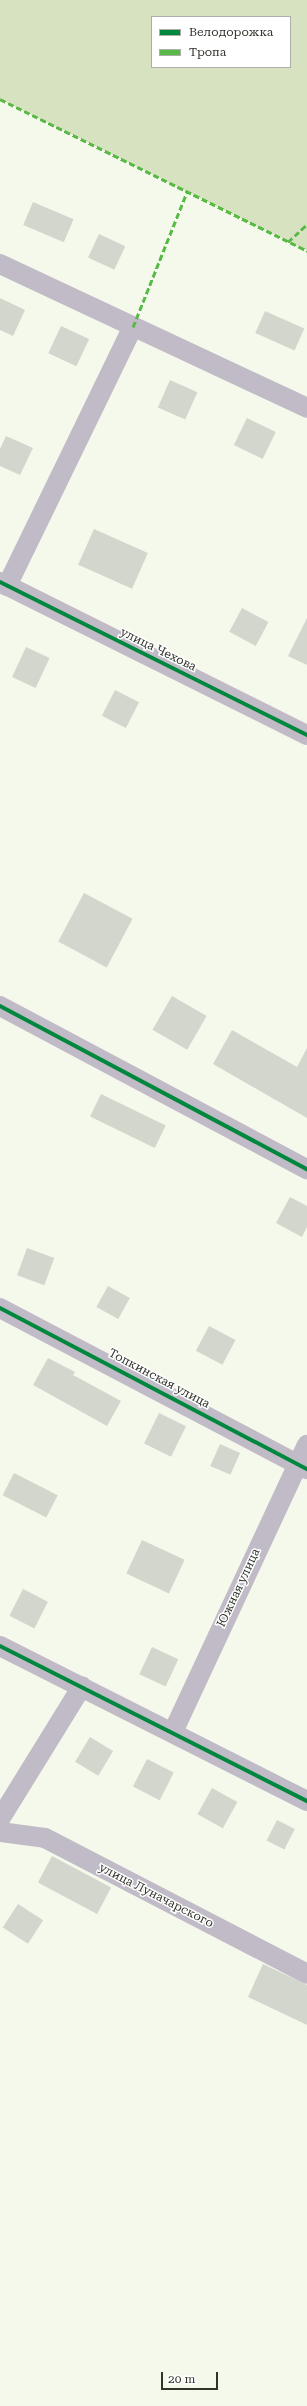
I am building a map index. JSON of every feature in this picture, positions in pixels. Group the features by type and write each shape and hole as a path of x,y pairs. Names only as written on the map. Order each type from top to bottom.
{"street":[{"path":"0,264 307,408"},
{"path":"3,584 133,326"},
{"name":"улица Чехова","path":"3,584 307,735"},
{"path":"0,1006 307,1169"},
{"name":"Топкинская улица","path":"0,1308 301,1466"},
{"name":"Южная улица","path":"173,1732 301,1466 307,1445"},
{"path":"0,1646 82,1686 307,1801"},
{"path":"0,1818 82,1686"},
{"name":"улица Луначарского","path":"0,1832 45,1838 307,1974"}],"green space":[{"path":"0,0 307,0 307,251 0,99"}],"building":[{"path":"33,202 74,219 64,242 23,225"},
{"path":"99,234 125,246 114,270 88,258"},
{"path":"0,298 25,310 13,336 0,330"},
{"path":"265,311 304,328 295,350 255,333"},
{"path":"61,326 89,339 76,366 48,353"},
{"path":"170,380 197,392 185,420 158,407"},
{"path":"247,418 276,432 263,459 234,445"},
{"path":"6,436 33,448 20,475 0,466 0,449"},
{"path":"94,529 148,553 132,589 78,565"},
{"path":"242,608 268,622 256,646 229,632"},
{"path":"307,618 307,665 288,656"},
{"path":"26,647 50,658 36,688 12,677"},
{"path":"115,690 139,702 126,728 102,716"},
{"path":"84,893 133,919 107,967 58,942"},
{"path":"172,996 207,1016 187,1050 153,1030"},
{"path":"232,1030 297,1067 307,1048 307,1118 213,1064"},
{"path":"101,1094 166,1126 155,1148 90,1116"},
{"path":"290,1197 307,1206 307,1227 302,1237 276,1223"},
{"path":"27,1248 54,1258 44,1285 17,1275"},
{"path":"108,1286 130,1298 118,1319 96,1307"},
{"path":"209,1326 235,1340 222,1365 196,1351"},
{"path":"48,1358 75,1372 73,1375 121,1401 107,1426 33,1385"},
{"path":"159,1413 186,1426 171,1457 144,1444"},
{"path":"220,1444 240,1453 230,1475 210,1466"},
{"path":"14,1473 58,1495 46,1518 3,1495"},
{"path":"142,1540 185,1560 169,1593 126,1574"},
{"path":"23,1589 48,1602 34,1628 9,1616"},
{"path":"152,1647 178,1659 166,1686 139,1674"},
{"path":"90,1737 113,1751 98,1776 75,1762"},
{"path":"147,1759 174,1773 160,1800 133,1787"},
{"path":"212,1788 237,1802 223,1828 197,1814"},
{"path":"277,1820 295,1829 284,1850 267,1840"},
{"path":"52,1856 111,1887 97,1914 38,1882"},
{"path":"18,1904 43,1920 28,1944 3,1927"},
{"path":"263,1964 307,1985 307,2025 248,1997"}],"marked path":[{"path":"0,99 307,251"},
{"path":"133,327 187,192"},
{"path":"288,242 307,224"}],"cycle path":[{"path":"0,582 307,735"},
{"path":"0,1006 307,1169"},
{"path":"0,1308 307,1469"},
{"path":"0,1646 307,1801"}]}
